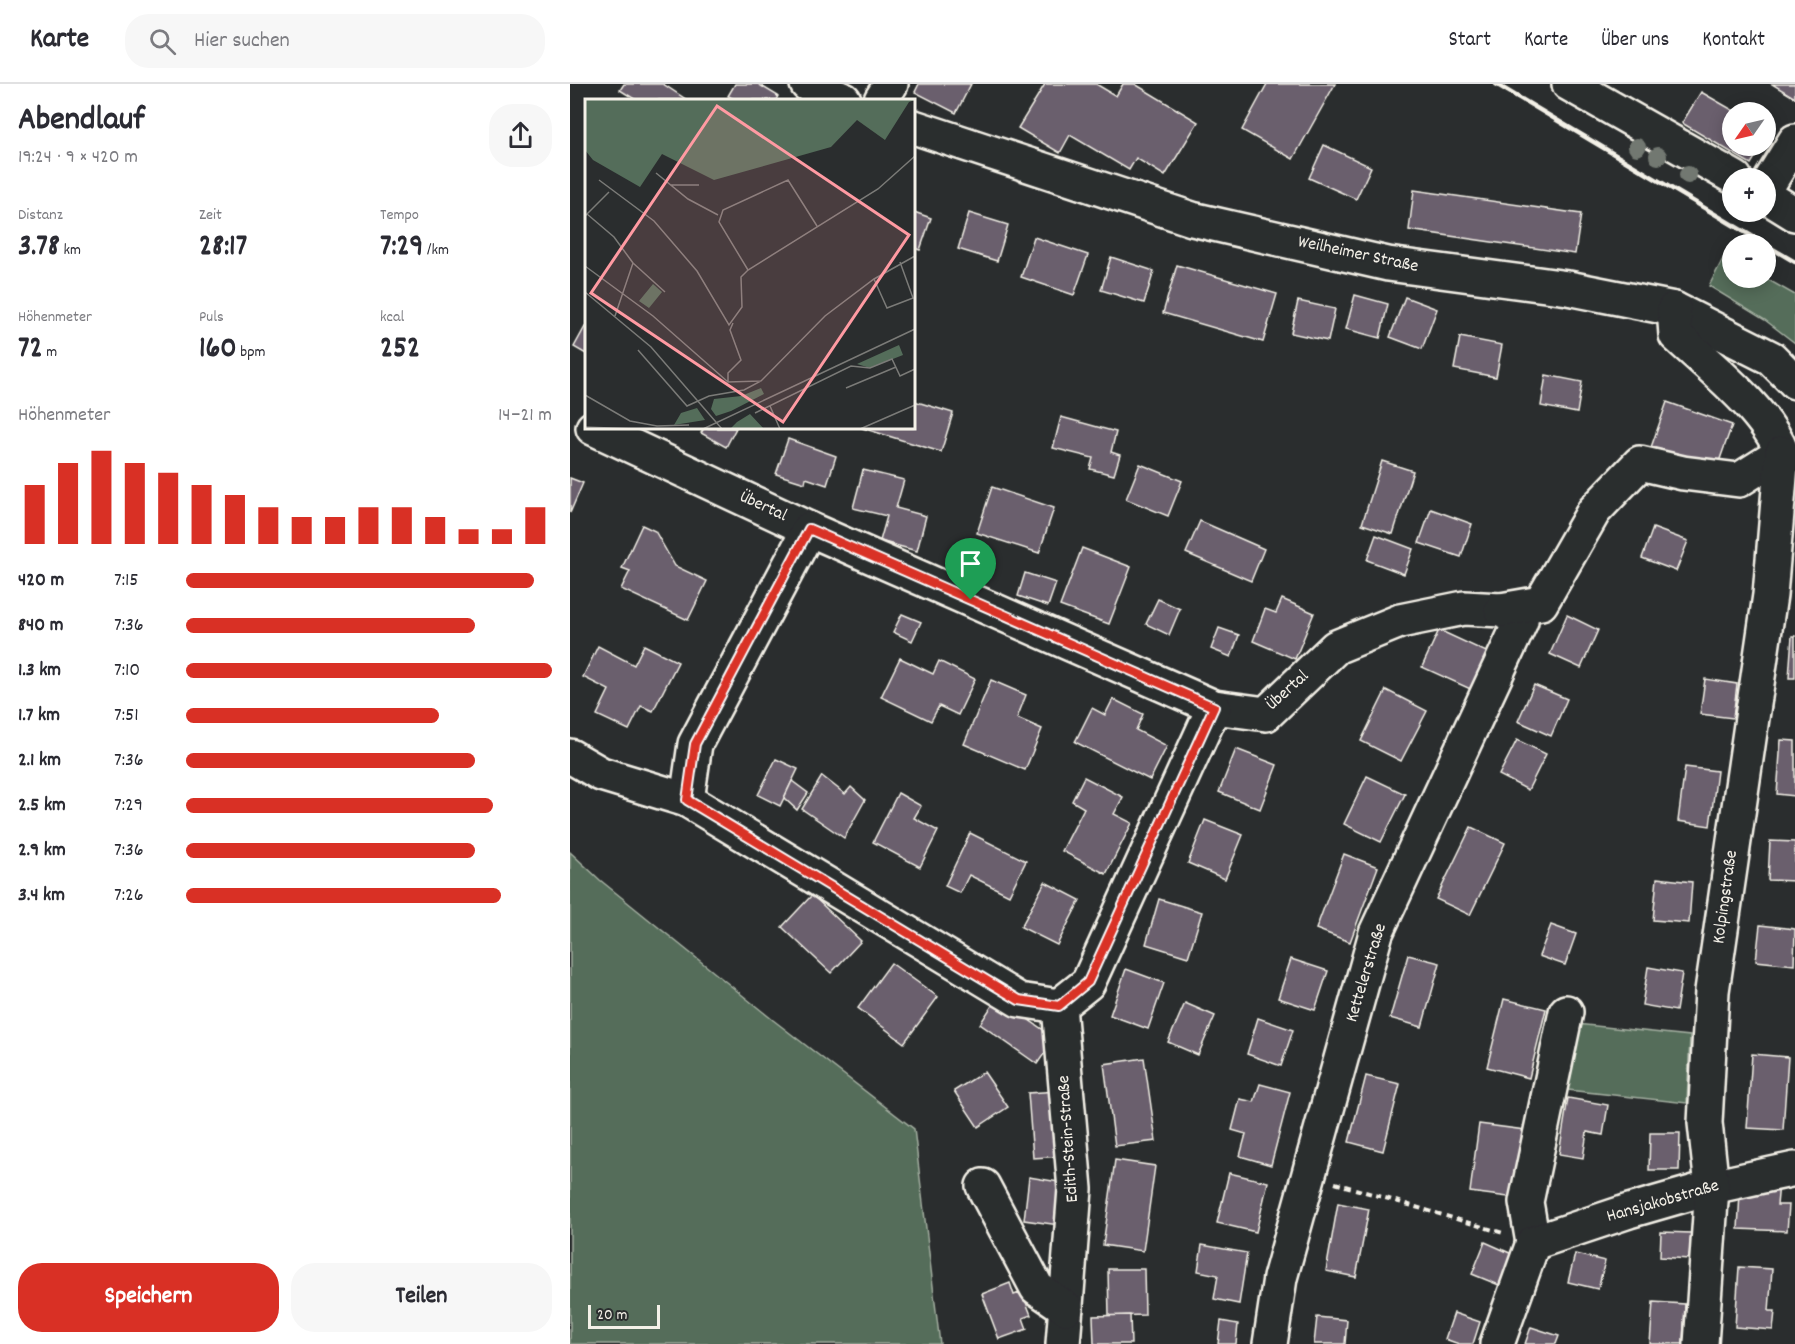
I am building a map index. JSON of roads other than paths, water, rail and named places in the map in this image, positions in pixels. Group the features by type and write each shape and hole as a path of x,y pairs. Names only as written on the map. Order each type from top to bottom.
{"street":[{"path":"807,84 842,99"},
{"path":"882,99 891,84"},
{"path":"1569,84 1722,171"},
{"name":"Weilheimer Straße","path":"915,127 1192,219 1388,264 1568,288 1674,309 1771,358 1795,382"},
{"path":"1776,172 1795,141"},
{"path":"1776,202 1795,214"},
{"path":"1511,616 1541,603 1594,511 1640,464 1683,473 1739,480 1782,453 1777,439 1759,414 1676,335 1674,309"},
{"path":"570,417 585,424"},
{"name":"Übertal","path":"595,429 809,529 1214,707 1266,714 1336,646 1400,621 1464,608 1511,616"},
{"name":"Kolpingstraße","path":"1701,1344 1712,1187 1705,1122 1712,991 1770,595 1782,453"},
{"path":"687,800 695,744 809,529"},
{"name":"Kettelerstraße","path":"1270,1344 1280,1278 1377,933 1511,616"},
{"path":"570,756 601,774 687,800 1019,1000 1059,1006 1088,982 1214,707"},
{"name":"Edith-Stein-Straße","path":"1059,1006 1076,1189 1063,1344"},
{"path":"1497,1344 1533,1243 1526,1202 1566,1012"},
{"name":"Hansjakobstraße","path":"1533,1243 1629,1211 1712,1187 1795,1169"},
{"path":"982,1186 1037,1288 1066,1308"}],"railway":[{"path":"1496,84 1748,234"},
{"path":"1776,251 1795,262"}]}
